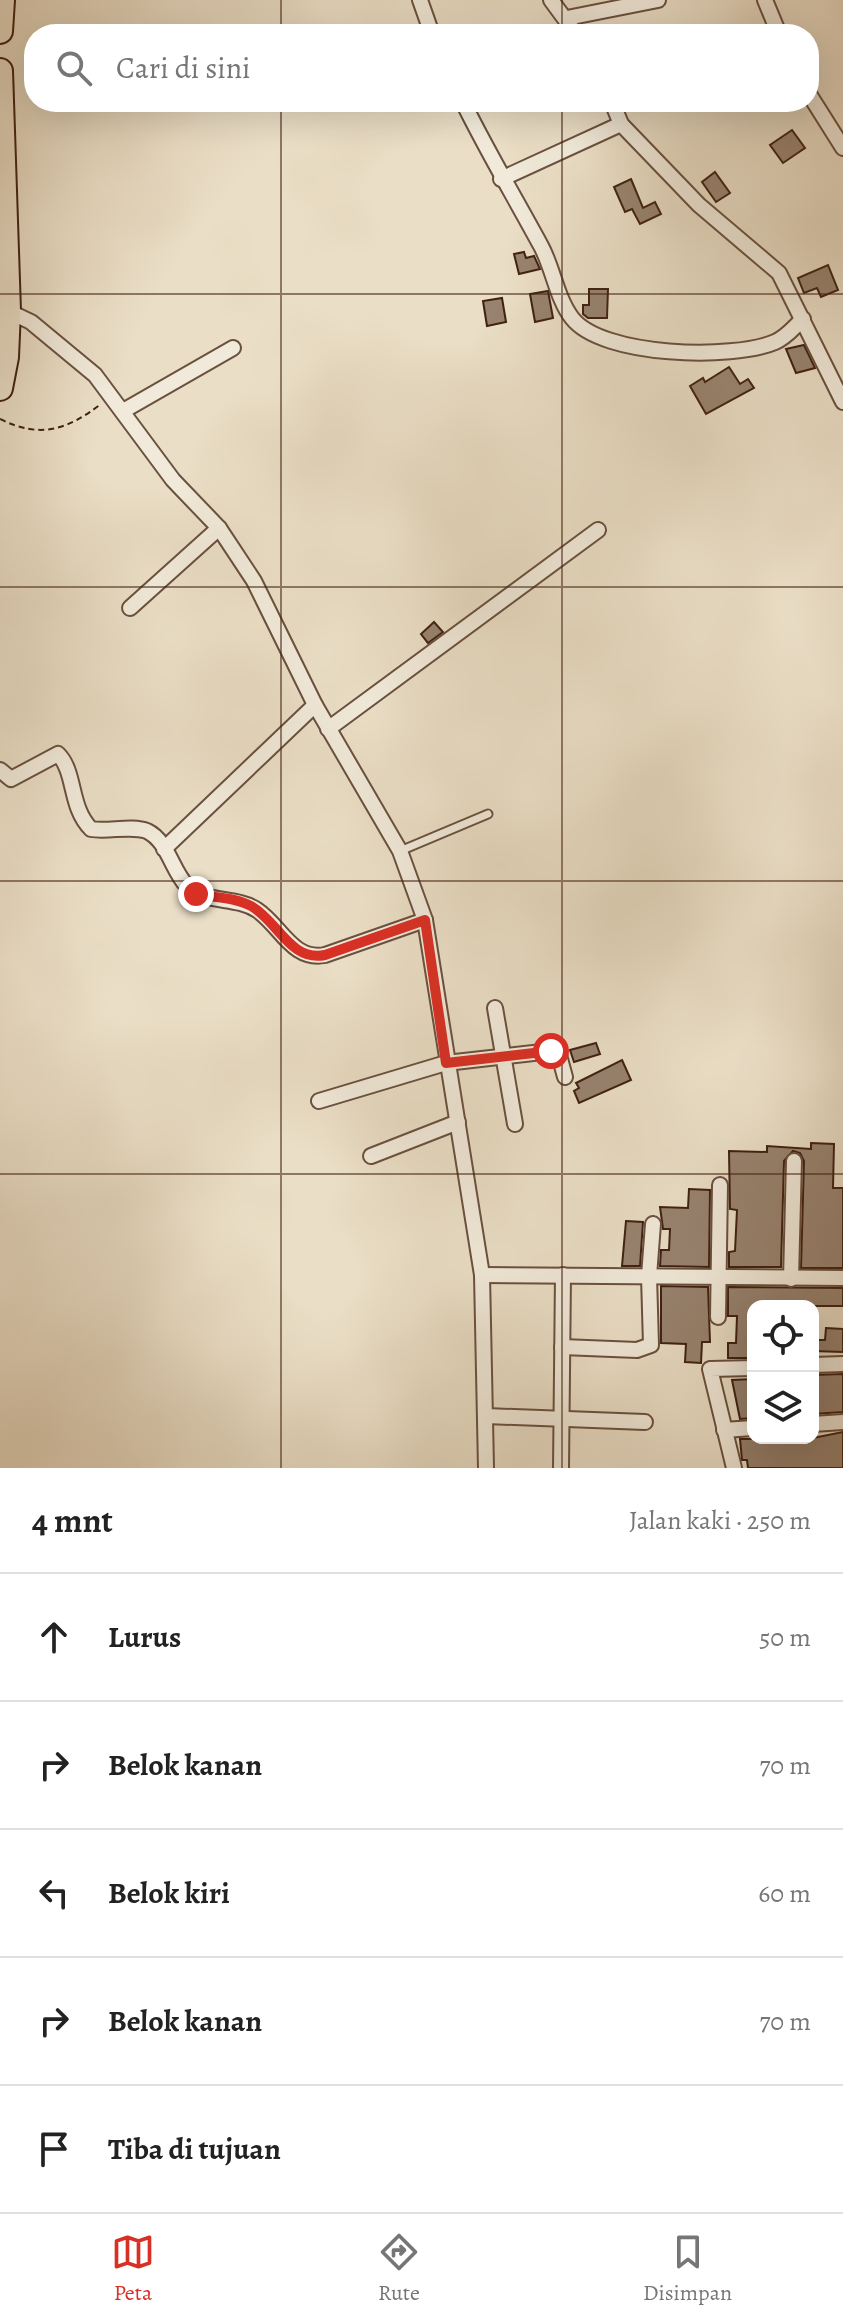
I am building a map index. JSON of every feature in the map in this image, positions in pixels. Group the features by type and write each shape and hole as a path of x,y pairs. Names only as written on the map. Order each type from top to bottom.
{"highway":[{"path":"0,31 2,0"},
{"path":"0,71 8,311 6,357 0,388"}],"street":[{"path":"420,0 428,24"},
{"path":"551,0 570,24"},
{"path":"567,18 658,0"},
{"path":"765,0 775,24"},
{"path":"819,110 843,148"},
{"path":"468,112 501,179 542,246 564,305 573,320 590,332 615,341 697,355 773,344 784,338 803,319"},
{"path":"616,112 621,124 699,205 768,260 779,273 843,402"},
{"path":"501,179 621,124"},
{"path":"8,311 31,322 95,375 173,480 219,528 254,581 315,705 400,851 425,920 482,1275 486,1468"},
{"path":"123,411 233,348"},
{"path":"130,608 219,528"},
{"path":"328,729 598,530"},
{"path":"164,849 315,705"},
{"path":"0,770 11,779 58,754 64,762 75,804 91,829 147,831 164,849 176,873 196,894 254,908 298,951 308,956 325,955 425,920"},
{"path":"495,1008 515,1124"},
{"path":"319,1101 446,1063 555,1051 565,1077"},
{"path":"371,1156 458,1122"},
{"path":"791,1279 794,1161"},
{"path":"718,1317 720,1185"},
{"path":"562,1347 637,1350 649,1347 653,1224"},
{"path":"482,1275 843,1278"},
{"path":"561,1468 563,1275"},
{"path":"819,1365 843,1364"},
{"path":"734,1468 710,1369 747,1368"},
{"path":"486,1416 645,1422"},
{"path":"819,1424 843,1422"},
{"path":"724,1430 747,1428"}],"lane":[{"path":"400,851 488,814"}],"path":[{"path":"0,419 15,427 48,432 77,422 112,396"}],"building":[{"path":"792,130 805,148 783,163 770,145"},
{"path":"715,172 730,193 716,202 702,182"},
{"path":"631,179 643,208 655,202 661,214 640,224 632,209 625,212 614,187"},
{"path":"524,252 526,258 534,256 540,269 519,274 514,254"},
{"path":"828,265 838,290 821,297 817,288 804,293 798,278"},
{"path":"589,289 608,289 607,318 588,318 583,314 583,305 589,305"},
{"path":"548,291 553,318 535,322 530,294"},
{"path":"502,298 506,322 487,326 483,301"},
{"path":"804,345 815,368 796,373 786,349"},
{"path":"729,367 740,384 748,379 754,388 706,414 690,386 703,378 705,382"},
{"path":"434,622 443,632 428,643 421,634"},
{"path":"596,1043 600,1054 574,1062 570,1050"},
{"path":"622,1060 631,1080 579,1103 574,1091 579,1088 576,1083"},
{"path":"811,1143 834,1144 833,1188 843,1188 843,1268 801,1268 804,1161 800,1153 793,1151 784,1161 781,1267 729,1267 729,1252 735,1251 737,1210 730,1209 729,1151 767,1152 767,1146 811,1149"},
{"path":"689,1189 710,1190 709,1267 660,1266 661,1250 669,1250 670,1229 663,1229 660,1207 688,1208"},
{"path":"626,1221 643,1222 640,1266 622,1266"},
{"path":"661,1286 708,1287 710,1342 702,1342 701,1363 685,1362 686,1344 661,1343"},
{"path":"728,1287 843,1288 843,1306 819,1306 819,1300 747,1300 747,1358 728,1358 728,1343 736,1343 737,1316 728,1316"},
{"path":"826,1328 843,1329 843,1352 819,1351 819,1340 825,1340"},
{"path":"843,1374 843,1412 819,1414 819,1375"},
{"path":"747,1379 747,1418 740,1419 732,1380"},
{"path":"843,1432 843,1468 748,1468 747,1460 742,1460 740,1439 747,1439 747,1444 819,1444 819,1437"}],"route":[{"path":"196,894 245,903 265,915 298,951 316,957 425,920 446,1063 551,1051"}]}
